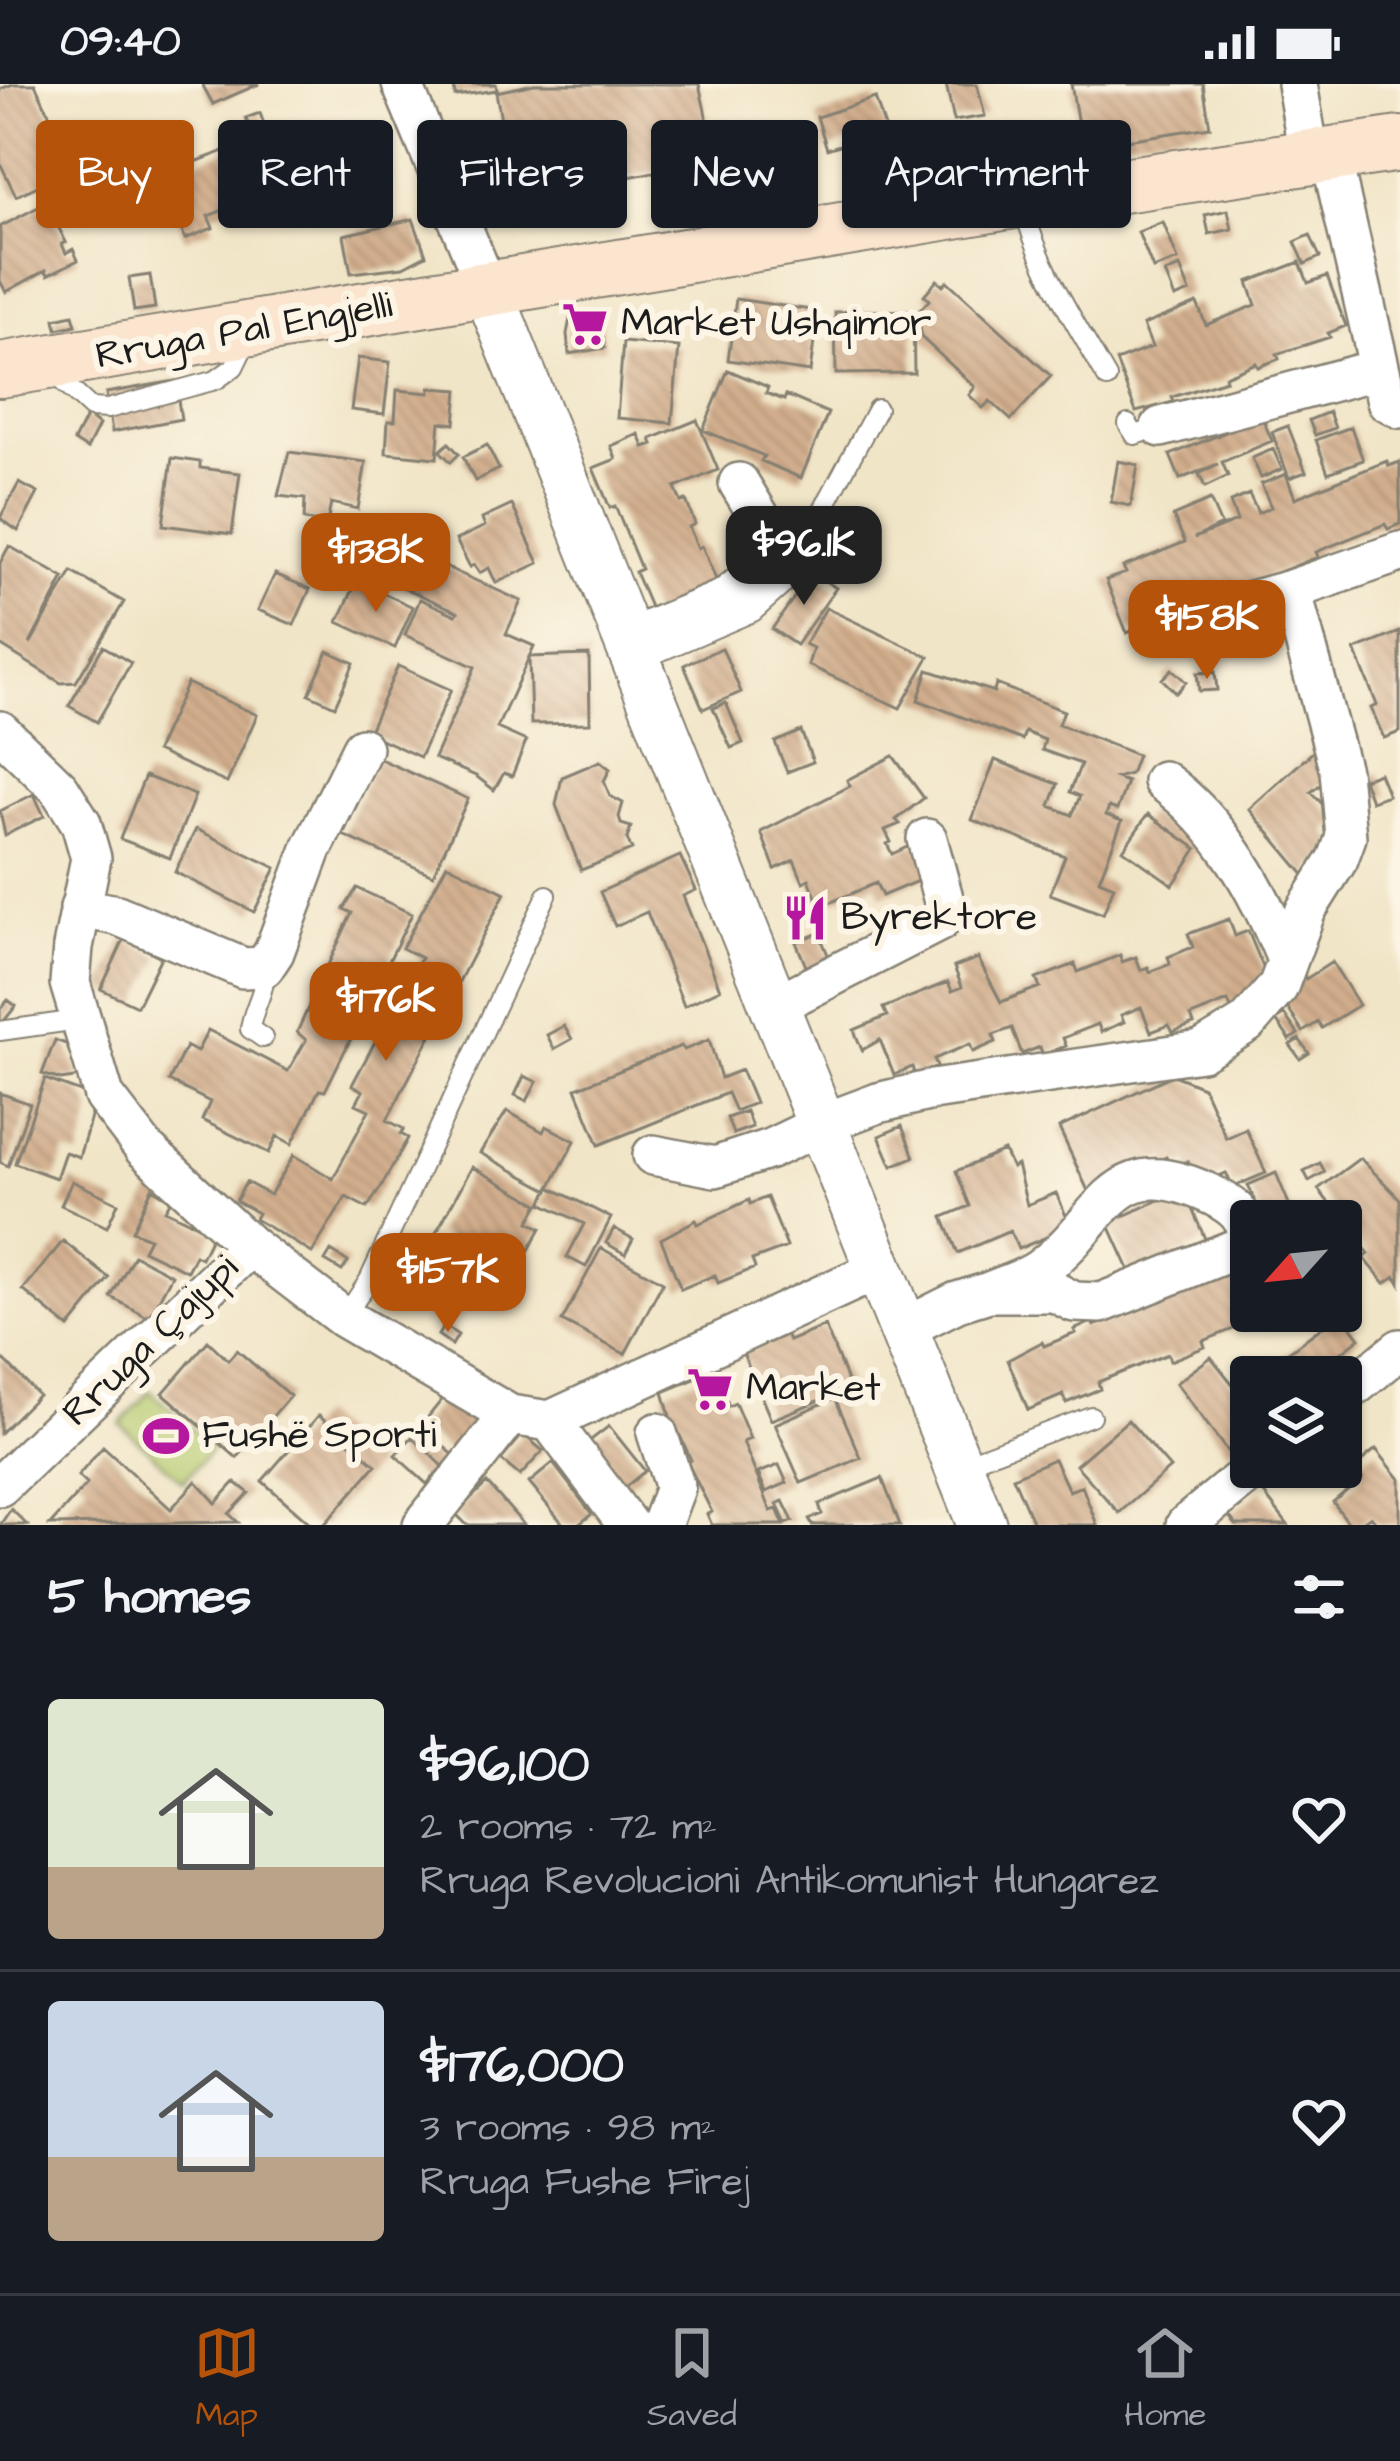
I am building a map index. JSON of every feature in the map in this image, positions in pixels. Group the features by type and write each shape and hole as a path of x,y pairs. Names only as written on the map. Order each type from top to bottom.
{"main road":[{"name":"Rruga Pal Engjelli","path":"1131,183 1400,144"},
{"name":"Rruga Pal Engjelli","path":"22,367 855,228"}],"street":[{"path":"402,84 982,1525"},
{"path":"1298,84 1387,401 1400,409"},
{"path":"1145,426 1379,370"},
{"path":"632,650 725,599 750,579 760,545 759,516 739,483"},
{"path":"1199,615 1291,590 1400,552"},
{"path":"653,1156 715,1168 878,1103 932,1090 1201,1051 1247,1024 1278,987 1306,910 1346,837 1340,771 1291,590"},
{"path":"0,730 58,788 81,823 91,858 70,983 104,1096 144,1148 250,1246 344,1318 510,1414 550,1420 880,1269"},
{"path":"80,908 117,915 243,968 264,967 274,952 311,849 362,748"},
{"path":"1163,782 1191,802 1235,856 1257,891 1286,957"},
{"path":"774,1006 940,921 946,909 927,839"},
{"path":"903,1329 1039,1270 1125,1185 1147,1177 1196,1188 1235,1207 1247,1223 1248,1244 1101,1303 1074,1302 1055,1292 989,1292"},
{"name":"Rruga Çajupi","path":"0,1486 250,1246"},
{"path":"1362,1380 1400,1349"},
{"path":"423,1525 510,1414"},
{"path":"550,1420 628,1525"},
{"path":"657,1433 675,1488 661,1525"},
{"path":"1186,1525 1231,1488"}],"lane":[{"path":"1028,228 1048,274 1107,378"},
{"path":"632,650 753,612 782,586 877,409"},
{"path":"344,1318 369,1280 547,895"},
{"path":"263,1038 250,1029 266,991 264,967"},
{"path":"0,1031 78,1020"},
{"path":"958,1466 1090,1416"}],"green space":[{"name":"Fushë Sporti","path":"150,1391 213,1448 183,1482 120,1424"}],"building":[{"path":"35,84 52,120 36,120 36,187 16,196 0,163 0,89"},
{"path":"202,84 259,84 213,104"},
{"path":"454,84 496,84 497,90 455,96"},
{"path":"534,84 699,84 707,120 651,120 651,173 627,177 627,120 501,120 496,92"},
{"path":"946,84 977,84 985,116 954,120"},
{"path":"1071,84 1203,84 1210,127 1131,139 1131,120 1077,120"},
{"path":"875,98 882,120 842,120 842,144 827,149 817,117"},
{"path":"218,153 218,212 208,216 213,228 185,239 181,228 194,228 194,162"},
{"path":"36,208 36,228 59,228 66,253 73,249 78,260 48,275 46,270 6,292 0,281 0,227"},
{"path":"1228,210 1232,229 1209,234 1205,215"},
{"path":"413,219 426,255 403,267 351,273 344,235 393,228 393,224"},
{"path":"1163,222 1178,260 1153,269 1138,232"},
{"path":"1310,235 1320,257 1305,264 1295,242"},
{"path":"1300,262 1308,283 1327,276 1346,326 1328,333 1330,337 1277,354 1279,359 1258,367 1256,363 1225,376 1226,380 1172,397 1173,402 1136,412 1116,361 1152,347 1143,325 1197,303 1206,325 1256,305 1248,282"},
{"path":"1180,267 1190,292 1175,298 1165,273"},
{"path":"150,275 155,308 134,311 129,278"},
{"path":"937,280 943,285 947,281 1051,376 1011,420 990,401 983,408 969,395 975,387 921,337 919,311 929,300 924,295"},
{"path":"736,299 818,311 810,372 728,360"},
{"path":"913,310 914,373 836,374 835,312"},
{"name":"Market Ushqimor","path":"599,313 605,348 569,354 571,314"},
{"path":"73,315 76,325 57,329 55,319"},
{"path":"623,342 679,347 672,423 617,418"},
{"path":"358,358 390,362 384,414 351,410"},
{"path":"728,370 768,387 766,393 784,400 786,395 828,413 801,478 703,430"},
{"path":"175,381 181,419 112,432 106,393"},
{"path":"430,388 458,390 455,424 440,422 437,458 386,453 397,390 430,393"},
{"path":"1329,412 1335,428 1315,435 1309,420"},
{"path":"87,415 99,425 87,449 74,441"},
{"path":"1262,417 1272,441 1222,462 1228,476 1205,487 1199,474 1218,464 1180,479 1170,455"},
{"path":"697,420 718,470 675,488 681,502 686,500 695,524 689,527 719,587 653,614 635,572 641,569 593,468 616,459 611,446 639,434 644,447 653,444 651,439"},
{"path":"1288,426 1306,472 1289,478 1272,432"},
{"path":"1351,427 1363,460 1328,473 1316,440"},
{"path":"449,443 459,454 451,462 440,451"},
{"path":"487,445 499,469 475,481 463,457"},
{"path":"1273,449 1282,469 1261,478 1252,458"},
{"path":"289,452 366,462 358,509 331,503 327,523 304,520 305,499 278,496"},
{"path":"172,458 200,462 200,468 240,473 232,534 163,525"},
{"path":"1118,461 1138,465 1131,506 1111,502"},
{"path":"1387,461 1389,466 1400,462 1400,524 1388,529 1385,524 1239,588 1237,583 1127,633 1106,580 1126,573 1123,567 1185,542 1173,516 1210,500 1221,525 1194,538 1237,521 1230,502 1249,494 1258,513 1271,507 1261,484 1286,474 1295,498"},
{"path":"19,483 38,493 18,531 0,518"},
{"path":"512,505 539,563 496,583 489,568 479,573 474,565 470,567 456,540 485,526 482,519"},
{"path":"9,546 64,578 30,644 72,572 124,602 76,682 61,683 0,645 0,563"},
{"path":"410,551 521,601 506,634 534,646 497,728 526,741 512,776 504,773 494,790 476,776 434,758 475,667 405,635 420,599 458,612 396,584"},
{"path":"812,572 836,588 796,645 772,629"},
{"path":"275,574 310,589 294,625 258,610"},
{"path":"357,581 413,607 395,648 338,622"},
{"path":"826,608 929,657 900,708 808,665 813,648 805,644"},
{"path":"1276,610 1282,632 1263,638 1257,615"},
{"path":"1400,632 1400,732 1384,738 1371,708 1377,705 1355,650"},
{"path":"103,646 131,663 97,722 69,706"},
{"path":"722,648 741,692 703,709 684,665"},
{"path":"328,651 354,663 335,706 309,694"},
{"path":"589,655 590,723 531,724 529,657"},
{"path":"398,666 451,690 420,757 368,733"},
{"path":"1172,669 1186,682 1176,693 1162,679"},
{"path":"928,670 994,692 996,684 1064,711 1058,724 1137,755 1130,774 1116,778 1127,782 1117,810 1109,807 1106,815 1122,821 1099,880 1114,886 1103,914 1050,894 1065,856 972,820 995,760 1058,784 1050,806 1072,815 1080,796 1070,792 1081,764 1042,750 1045,740 1025,732 1022,740 918,700"},
{"path":"1215,672 1217,690 1199,691 1197,673"},
{"path":"187,683 257,715 227,783 156,751"},
{"path":"726,703 743,743 731,748 713,708"},
{"path":"801,731 813,762 787,772 775,742"},
{"path":"1314,751 1332,776 1311,792 1338,821 1326,832 1335,844 1306,877 1249,809"},
{"path":"893,756 924,798 896,820 900,824 885,830 891,842 887,844 892,854 918,842 932,875 882,896 876,883 820,907 809,879 803,882 794,860 775,869 761,832 850,786 847,780"},
{"path":"378,758 468,799 433,875 343,835"},
{"path":"600,761 610,769 604,781 610,796 623,803 619,817 621,824 631,827 627,839 632,850 581,870 556,805 562,777"},
{"path":"1379,773 1388,795 1371,801 1363,779"},
{"path":"145,776 195,795 170,858 120,839"},
{"path":"34,794 44,816 5,835 0,811"},
{"path":"1148,814 1197,849 1173,885 1123,850"},
{"path":"196,829 276,868 254,912 175,872"},
{"path":"680,856 696,890 683,896 720,989 684,1006 647,912 615,926 600,892"},
{"path":"447,864 505,893 387,1120 404,1129 401,1134 408,1138 367,1208 346,1197 312,1253 255,1219 258,1213 236,1201 246,1182 270,1195 294,1155 333,1179 369,1110 356,1104 363,1091 352,1085 385,1023 371,1014 389,978 404,988 421,958 402,948"},
{"path":"357,888 412,914 325,1091 319,1090 292,1144 277,1136 269,1153 202,1120 210,1102 169,1081 186,1046 197,1052 208,1030 288,1071 306,1040 297,1032 352,913 344,909"},
{"path":"1229,919 1235,936 1248,931 1270,984 1254,1000 1231,1009 1228,1001 1191,1016 1194,1024 1173,1032 1169,1025 1151,1032 1141,1007 1121,1015 1124,1022 1101,1032 1098,1024 1063,1038 1066,1046 1043,1055 1040,1047 1022,1054 1012,1028 993,1035 996,1042 973,1052 970,1044 934,1059 937,1067 915,1075 912,1067 894,1075 880,1040 862,1050 854,1030 887,1016 883,1008 948,982 952,991 962,987 954,967 978,958 1001,1002 1040,987 1036,979 1075,964 1078,972 1120,955 1122,962 1136,957 1141,970 1148,967 1150,972 1170,964 1168,957 1193,947 1188,934"},
{"path":"819,933 833,967 810,976 796,942"},
{"path":"124,939 161,957 137,1006 101,989"},
{"path":"1332,962 1359,1005 1322,1028 1318,1022 1303,1032 1280,996 1303,974 1306,979"},
{"path":"8,1000 16,1006 0,1026 0,1009"},
{"path":"1284,1014 1298,1034 1290,1040 1276,1020"},
{"path":"564,1026 572,1039 554,1049 547,1035"},
{"path":"1299,1039 1309,1053 1300,1059 1290,1045"},
{"path":"55,1040 66,1044 79,1075 74,1078 42,1074"},
{"path":"709,1040 721,1078 741,1070 755,1103 735,1111 727,1093 599,1145 576,1088 681,1046 684,1050"},
{"path":"1173,1075 1203,1087 1226,1138 1246,1129 1266,1173 1233,1187 1226,1173 1199,1185 1188,1161 1171,1168 1166,1157 1089,1193 1059,1128"},
{"path":"524,1076 537,1082 527,1101 515,1095"},
{"path":"45,1079 81,1092 90,1106 79,1157 65,1152 56,1178 15,1163"},
{"path":"0,1093 30,1104 8,1166 0,1162"},
{"path":"507,1111 543,1132 546,1126 575,1141 550,1187 611,1218 586,1267 567,1257 584,1224 542,1203 549,1190 480,1153"},
{"path":"746,1111 752,1127 733,1134 727,1118"},
{"path":"902,1126 914,1157 892,1166 879,1136"},
{"path":"1004,1151 1012,1168 1017,1165 1027,1205 1056,1193 1071,1227 1018,1249 1010,1231 958,1253 943,1217 970,1206 956,1171"},
{"path":"1360,1158 1400,1199 1400,1283 1396,1276 1385,1283 1364,1258 1369,1254 1362,1245 1362,1200 1327,1200 1318,1189"},
{"path":"1320,1163 1325,1172 1309,1181 1304,1171"},
{"path":"472,1167 539,1204 529,1222 541,1228 515,1276 436,1233"},
{"path":"1276,1173 1287,1200 1254,1200 1248,1185"},
{"path":"72,1181 118,1203 107,1227 61,1205"},
{"path":"152,1188 171,1200 165,1210 213,1233 201,1258 195,1255 187,1271 143,1250 149,1238 132,1231"},
{"path":"1185,1193 1206,1241 1133,1278 1108,1223"},
{"path":"767,1197 787,1247 752,1260 755,1268 718,1283 715,1275 681,1289 661,1239 696,1220 698,1224 749,1200 750,1204"},
{"path":"614,1228 633,1239 625,1254 606,1243"},
{"path":"63,1241 109,1278 69,1328 23,1290"},
{"path":"601,1248 663,1282 625,1354 562,1321"},
{"path":"331,1251 348,1262 342,1271 325,1261"},
{"path":"134,1255 172,1275 149,1318 111,1297"},
{"path":"1230,1272 1230,1330 1170,1361 1168,1354 1098,1382 1100,1389 1066,1403 1063,1395 1028,1410 1008,1360 1092,1322 1094,1326 1129,1313 1147,1300 1149,1305"},
{"path":"444,1326 458,1335 452,1345 438,1335"},
{"path":"825,1326 850,1388 771,1420 743,1353 786,1335 789,1341"},
{"path":"1315,1332 1355,1332 1360,1338 1337,1356 1283,1356"},
{"path":"208,1341 228,1360 237,1350 290,1396 237,1458 163,1393"},
{"path":"0,1356 38,1395 0,1433"},
{"path":"1211,1357 1230,1381 1227,1451 1176,1383"},
{"path":"714,1371 750,1439 743,1442 771,1511 777,1509 784,1525 712,1525 707,1514 712,1512 687,1462 691,1460 674,1430 663,1392"},
{"path":"448,1392 492,1426 462,1462 420,1427"},
{"path":"835,1398 861,1458 801,1483 775,1424"},
{"path":"319,1415 376,1465 324,1525 312,1525 262,1481"},
{"path":"1128,1420 1170,1468 1119,1513 1076,1465"},
{"path":"609,1426 645,1471 623,1489 587,1443"},
{"path":"523,1434 543,1451 520,1476 501,1460"},
{"path":"412,1437 443,1466 427,1484 395,1455"},
{"path":"103,1447 171,1509 196,1481 216,1503 235,1482 249,1493 229,1514 238,1522 50,1525 87,1484 78,1476"},
{"path":"1376,1449 1400,1479 1400,1525 1378,1525 1371,1516 1350,1525 1333,1502 1350,1488 1362,1488 1362,1461"},
{"path":"1054,1459 1069,1491 1082,1486 1097,1525 1034,1525 1013,1477"},
{"path":"553,1463 592,1514 578,1525 564,1525 529,1483"},
{"path":"779,1465 787,1483 766,1492 758,1473"},
{"path":"882,1478 900,1525 812,1525 809,1519 822,1514 819,1504"},
{"path":"487,1483 524,1525 467,1525 455,1513"},
{"path":"1261,1490 1288,1525 1236,1525 1229,1516"},
{"path":"783,1501 793,1521 786,1524 777,1504"},
{"path":"11,1509 27,1525 0,1525"}],"place":[{"name":"Market Ushqimor","path":"585,324"},
{"name":"Byrektore","path":"805,918"},
{"name":"Market","path":"710,1389"},
{"name":"Fushë Sporti","path":"166,1436"}]}
